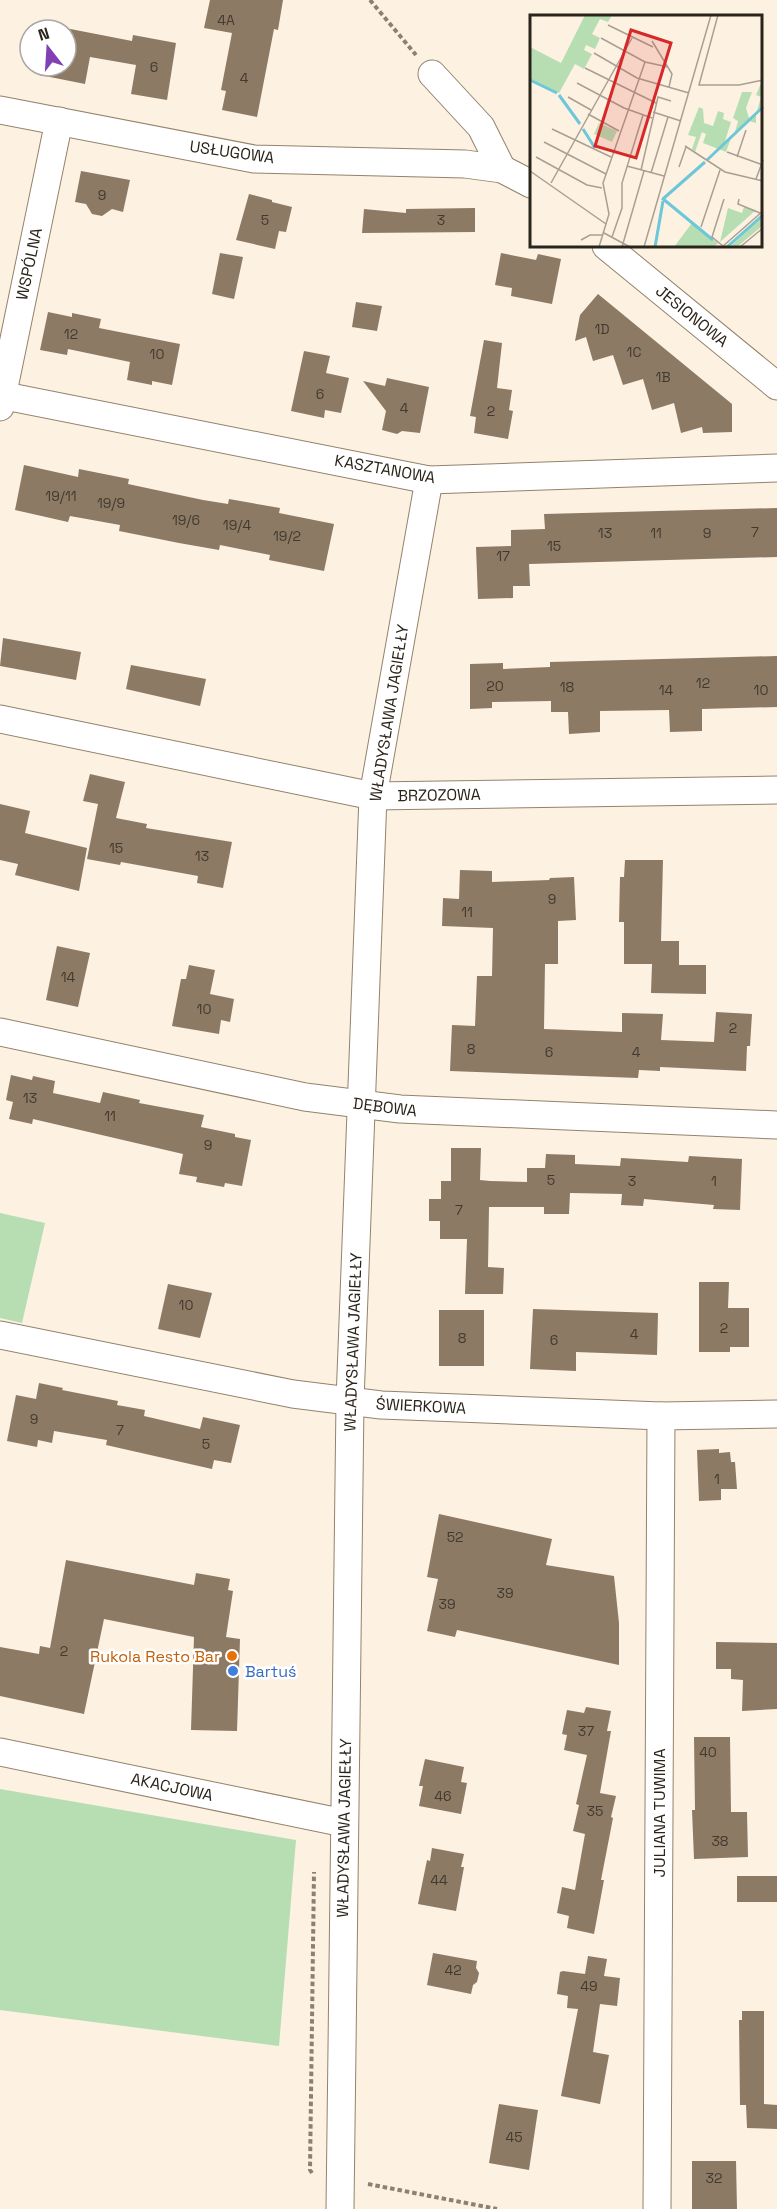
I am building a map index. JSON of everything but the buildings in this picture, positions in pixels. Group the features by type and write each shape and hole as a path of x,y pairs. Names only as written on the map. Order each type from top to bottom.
{"street":[{"path":"432,74 481,127 502,169 530,183"},
{"name":"USŁUGOWA","path":"0,110 254,159 465,164 502,169"},
{"name":"WSPÓLNA","path":"1,399 59,121"},
{"name":"JESIONOWA","path":"608,248 777,386"},
{"name":"KASZTANOWA","path":"1,399 429,480 777,468"},
{"name":"WŁADYSŁAWA JAGIEŁŁY","path":"340,2209 350,1401 373,796 429,480"},
{"name":"BRZOZOWA","path":"0,719 373,796 777,790"},
{"name":"DĘBOWA","path":"0,1032 305,1097 362,1104 421,1111 777,1125"},
{"name":"ŚWIERKOWA","path":"0,1335 293,1395 381,1405 661,1416 777,1414"},
{"name":"JULIANA TUWIMA","path":"657,2209 661,1416"},
{"name":"AKACJOWA","path":"0,1752 344,1823"}],"path":[{"path":"370,0 432,74"},
{"path":"341,2179 497,2209"}],"green space":[{"path":"0,1213 45,1223 22,1323 0,1318"},
{"path":"0,1789 296,1840 279,2046 0,2010"}],"place":[{"name":"Rukola Resto Bar","path":"232,1656"},
{"name":"Bartuś","path":"233,1671"}]}
